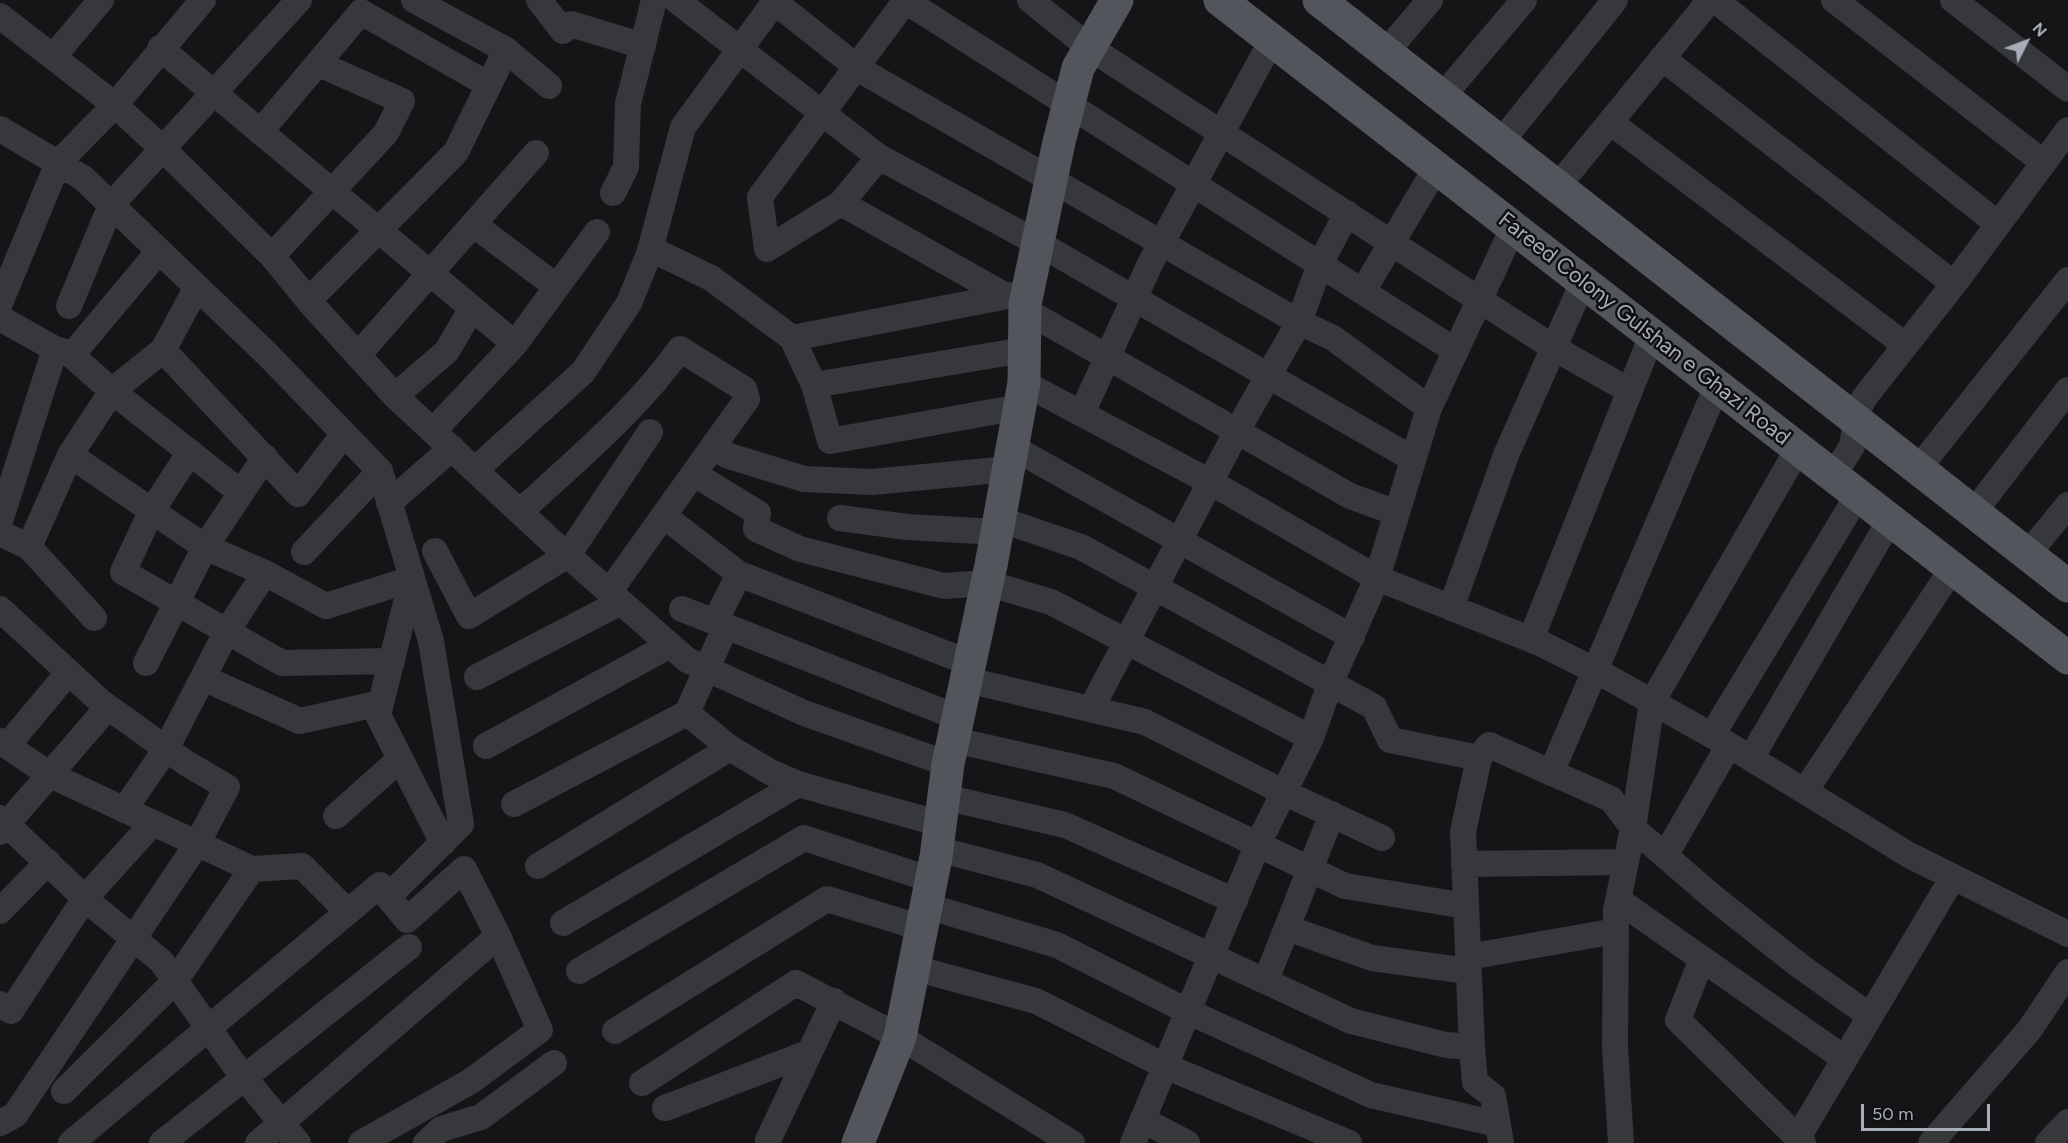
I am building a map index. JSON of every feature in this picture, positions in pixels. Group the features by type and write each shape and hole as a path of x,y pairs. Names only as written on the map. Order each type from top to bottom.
{"main road":[{"path":"858,1143 900,1036 934,864 954,740 987,583 1022,395 1024,350 1019,299 1038,243 1078,68 1117,0"},
{"name":"Fareed Colony Gulshan e Ghazi Road","path":"1220,0 2068,658"},
{"path":"1323,1 1442,97 2068,586"}],"street":[{"path":"52,57 101,0"},
{"path":"0,303 58,163 115,105 160,48 203,0"},
{"path":"69,306 111,205 299,0"},
{"path":"414,0 506,50 549,86"},
{"path":"539,0 563,31 571,24 643,46"},
{"path":"614,193 626,167 628,104 654,0"},
{"path":"676,0 879,157 1038,243 1413,459"},
{"path":"879,157 841,203 767,249 760,197 905,0 1456,351"},
{"path":"1030,0 1090,48 1480,298 1554,348 1630,391"},
{"path":"1386,52 1430,0"},
{"path":"1442,97 1524,0"},
{"path":"1501,142 1615,0"},
{"path":"1557,187 1710,0"},
{"path":"1715,0 1998,224"},
{"path":"1834,0 2044,163"},
{"path":"1953,0 2068,89"},
{"path":"475,470 584,372 629,303 651,249 683,128 774,1 856,66 1299,322 1333,338 1429,408"},
{"path":"6,11 52,57 115,105 163,149 272,256 395,396 520,512 687,660 804,713 954,740 1114,776 1345,886 1466,906"},
{"path":"260,132 320,64 361,12 489,85"},
{"path":"1082,414 1162,241 1272,40"},
{"path":"160,48 515,344"},
{"path":"309,300 456,152 506,50"},
{"path":"1662,58 1954,284"},
{"path":"272,256 386,133 402,101 320,64"},
{"path":"1610,122 1905,345"},
{"path":"0,129 83,178 197,287 380,471 431,641 461,824 388,897"},
{"path":"1730,746 1846,486 1858,410 1864,398 1954,284 2068,130"},
{"path":"358,355 536,153"},
{"path":"1363,291 1436,168"},
{"path":"841,203 1019,299 1107,357 1350,496 1397,513"},
{"path":"1091,709 1212,483 1237,431 1299,322 1320,264 1347,213"},
{"path":"473,224 557,287"},
{"path":"1187,1143 1138,1131 1257,846 1311,738 1330,684 1377,578 1429,408 1513,228"},
{"path":"389,503 442,440 597,232"},
{"path":"651,249 711,278 792,338 814,385 830,441 1022,395 1082,414 1212,483 1377,578 1531,639 1596,670 1730,746 1909,855 2068,934"},
{"path":"0,521 64,352 159,251"},
{"path":"1918,469 2068,280"},
{"path":"1452,608 1506,455 1583,282"},
{"path":"29,547 70,455 112,391 163,350 197,287"},
{"path":"792,338 1019,299"},
{"path":"395,396 447,351 472,308"},
{"path":"0,318 64,352 240,492"},
{"path":"1531,639 1652,335"},
{"path":"477,677 615,597 664,516 747,399 744,388 680,349 655,384 631,409 520,512"},
{"path":"163,350 266,457 298,494 344,434"},
{"path":"814,385 1024,350"},
{"path":"1551,772 1717,386"},
{"path":"1973,513 2068,390"},
{"path":"435,551 469,616 568,555 650,432"},
{"path":"713,448 729,456 804,479 872,482 1010,458 1181,541 1352,637"},
{"path":"1621,1143 1615,1048 1618,900 1633,828 1652,702 1798,449"},
{"path":"190,452 151,512 123,572 282,663 392,661"},
{"path":"70,455 205,547 265,573 326,606 412,579"},
{"path":"146,663 205,547 240,492 266,457"},
{"path":"304,552 380,471"},
{"path":"694,474 758,513 756,529 800,549 944,586 987,583 1051,602 1311,738"},
{"path":"2027,555 2068,505"},
{"path":"664,516 739,574 969,671 1091,709 1145,722 1285,793 1382,838"},
{"path":"840,518 907,527 998,526 1081,547 1374,707 1390,740 1479,758"},
{"path":"1665,856 1730,746 1890,520"},
{"path":"0,533 29,547 94,618"},
{"path":"1805,791 1952,569"},
{"path":"124,810 166,749 227,631 265,573"},
{"path":"514,804 687,712 706,669 739,574"},
{"path":"412,579 378,715 443,843"},
{"path":"0,609 108,707 166,749 227,787 197,844 133,938 5,1115"},
{"path":"682,609 720,624 954,740"},
{"path":"486,746 670,645"},
{"path":"68,673 4,743 50,775 252,869 302,866 347,911"},
{"path":"203,678 300,721 381,704"},
{"path":"108,707 50,775 2,825 161,961 245,1079 298,1143"},
{"path":"687,712 730,748 770,772 798,784 934,864 1058,945 1187,1011 1371,1095 1499,1134 1493,1096 1474,1082 1463,832 1479,758 1489,745 1611,800 1633,828 1665,856 1800,966 1870,1016"},
{"path":"538,866 730,748"},
{"path":"336,816 400,759"},
{"path":"563,923 798,784"},
{"path":"1266,980 1332,814"},
{"path":"0,1004 11,1011 85,898 153,823"},
{"path":"615,1031 827,899 1065,825 1235,901"},
{"path":"579,971 804,838 934,864 1037,875 1351,1021 1446,1045 1472,1047"},
{"path":"0,911 48,862"},
{"path":"1464,864 1626,862"},
{"path":"64,1090 175,981 252,869"},
{"path":"71,1143 380,885 407,920 464,869 498,936 540,1030 471,1082 361,1143"},
{"path":"1702,959 1678,1020 1800,1141 1845,1059 1953,877"},
{"path":"1618,900 1845,1059"},
{"path":"1287,928 1372,958 1468,964 1616,931"},
{"path":"258,1143 498,936"},
{"path":"162,1143 409,947"},
{"path":"914,968 1036,1001 1165,1066 1349,1143"},
{"path":"1931,1143 2030,1029 2068,972"},
{"path":"642,1083 796,983 900,1036 1071,1143"},
{"path":"768,1142 834,1001"},
{"path":"664,1108 808,1053"},
{"path":"426,1143 441,1129 481,1117 554,1063"},
{"path":"2048,1143 2068,1122"}]}
